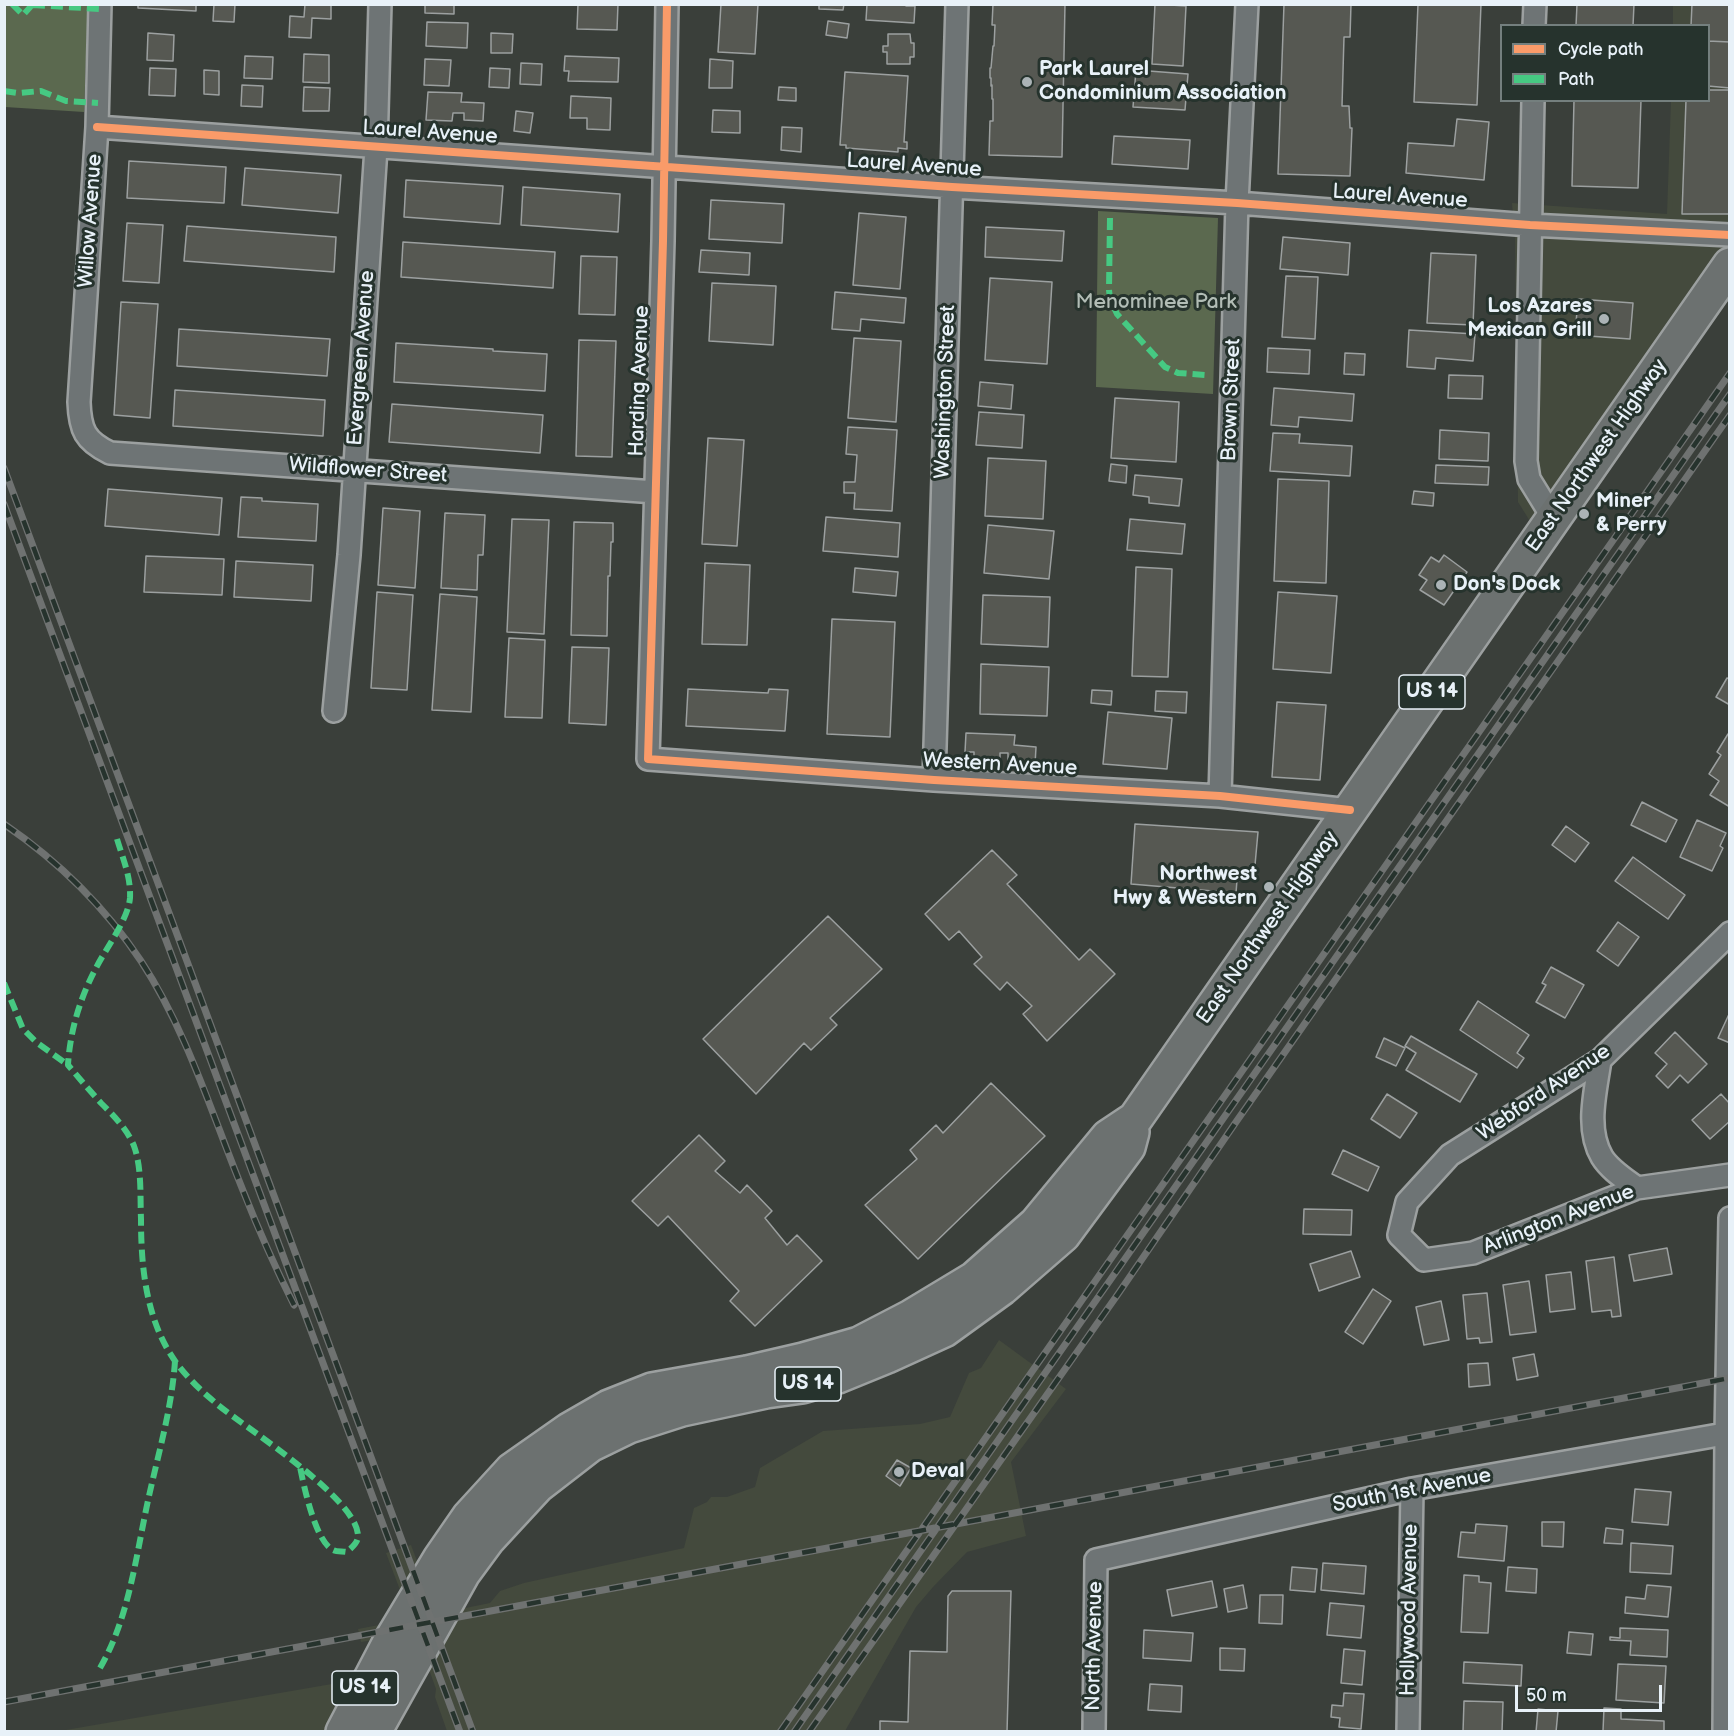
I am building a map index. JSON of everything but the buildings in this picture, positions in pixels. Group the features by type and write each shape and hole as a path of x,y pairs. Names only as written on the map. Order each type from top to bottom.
{"main road":[{"name":"East Northwest Highway","path":"374,1731 463,1573 488,1539 537,1486 590,1445 629,1426 682,1409 766,1391 802,1386 838,1376 887,1356 944,1330 1002,1288 1063,1235 1128,1147 1135,1119 1730,265"},
{"name":"East Northwest Highway","path":"343,1731 389,1644 440,1559 469,1517 512,1470 569,1430 609,1407 652,1390 803,1360 859,1344 911,1317 974,1279 1036,1224 1108,1137 1135,1119"}],"street":[{"name":"Willow Avenue","path":"86,436 80,419 79,402 97,127 100,4"},
{"name":"Evergreen Avenue","path":"334,711 349,555 376,148 380,4"},
{"name":"Harding Avenue","path":"648,759 667,4"},
{"name":"Washington Street","path":"934,780 957,4"},
{"name":"Brown Street","path":"1220,796 1237,203 1247,4"},
{"path":"1534,24 1535,4"},
{"path":"1533,102 1526,461 1529,479 1553,518"},
{"name":"Laurel Avenue","path":"97,127 952,188 1237,203 1530,225 1730,235"},
{"name":"Wildflower Street","path":"86,436 96,447 110,453 655,492"},
{"name":"Western Avenue","path":"648,759 934,780 1220,796 1350,810"},
{"name":"Webford Avenue","path":"1399,1235 1407,1202 1450,1155 1600,1060 1730,933"},
{"path":"1600,1060 1593,1111 1594,1137 1602,1157 1618,1175 1637,1188"},
{"name":"Arlington Avenue","path":"1399,1235 1424,1260 1473,1253 1637,1188 1730,1175"},
{"path":"1724,1731 1730,1218"},
{"name":"South 1st Avenue","path":"1096,1560 1412,1489 1727,1434"},
{"name":"Hollywood Avenue","path":"1408,1731 1412,1489"},
{"name":"North Avenue","path":"1094,1731 1096,1560"}],"shaded area":[{"path":"1673,5 1729,5 1729,241 1533,526 1518,502 1515,237 1512,203 1667,214 1671,102 1710,102 1710,24 1673,24"},
{"path":"999,1340 1066,1389 1011,1462 1026,1536 967,1552 933,1587 916,1607 845,1731 447,1731 435,1697 436,1689 422,1650 398,1636 361,1642 358,1629 389,1623 403,1598 386,1553 411,1545 429,1593 456,1610 490,1603 500,1591 524,1583 684,1548 694,1508 707,1502 711,1497 727,1497 755,1487 760,1468 823,1431 920,1424 950,1417 969,1373 981,1368"},
{"path":"355,1680 331,1731 60,1731"}],"green space":[{"path":"5,4 88,5 84,112 5,107"},
{"name":"Menominee Park","path":"1098,211 1218,218 1213,394 1096,387"}],"railway":[{"path":"780,1732 1730,373"},
{"path":"794,1732 1730,394"},
{"path":"809,1732 1118,1294 1730,415"},
{"path":"4,468 473,1732"},
{"path":"4,504 460,1732"},
{"path":"4,824 62,869 96,904 127,941 158,988 186,1045 232,1164 274,1264 294,1305"},
{"path":"4,1702 1730,1378"}],"marked path":[{"path":"12,4 23,15 33,4"},
{"path":"33,5 100,9"},
{"path":"4,91 18,93 41,91 66,101 98,103"},
{"path":"1110,218 1109,290 1110,299 1117,314 1165,367 1178,373 1206,375"},
{"path":"117,839 126,868 130,898 121,925 85,991 74,1027 68,1065 120,1123 134,1146 139,1173 145,1284 156,1325 165,1345 177,1363 204,1393 299,1466 341,1504 354,1522 358,1537 347,1552 333,1550 321,1536 311,1512 300,1467"},
{"path":"4,983 23,1029 36,1042 68,1065"},
{"path":"100,1668 118,1627 131,1584 168,1412 175,1361"}],"cycle path":[{"path":"667,4 663,241 648,759 934,780 1220,796 1350,810"},
{"path":"97,127 952,187 1237,203 1530,225 1730,235"}],"place":[{"name":"Park Laurel Condominium Association","path":"1027,82"},
{"name":"Los Azares Mexican Grill","path":"1604,319"},
{"name":"Miner & Perry","path":"1584,514"},
{"name":"Don's Dock","path":"1441,585"},
{"name":"Northwest Hwy & Western","path":"1269,887"},
{"name":"Deval","path":"899,1472"}]}
